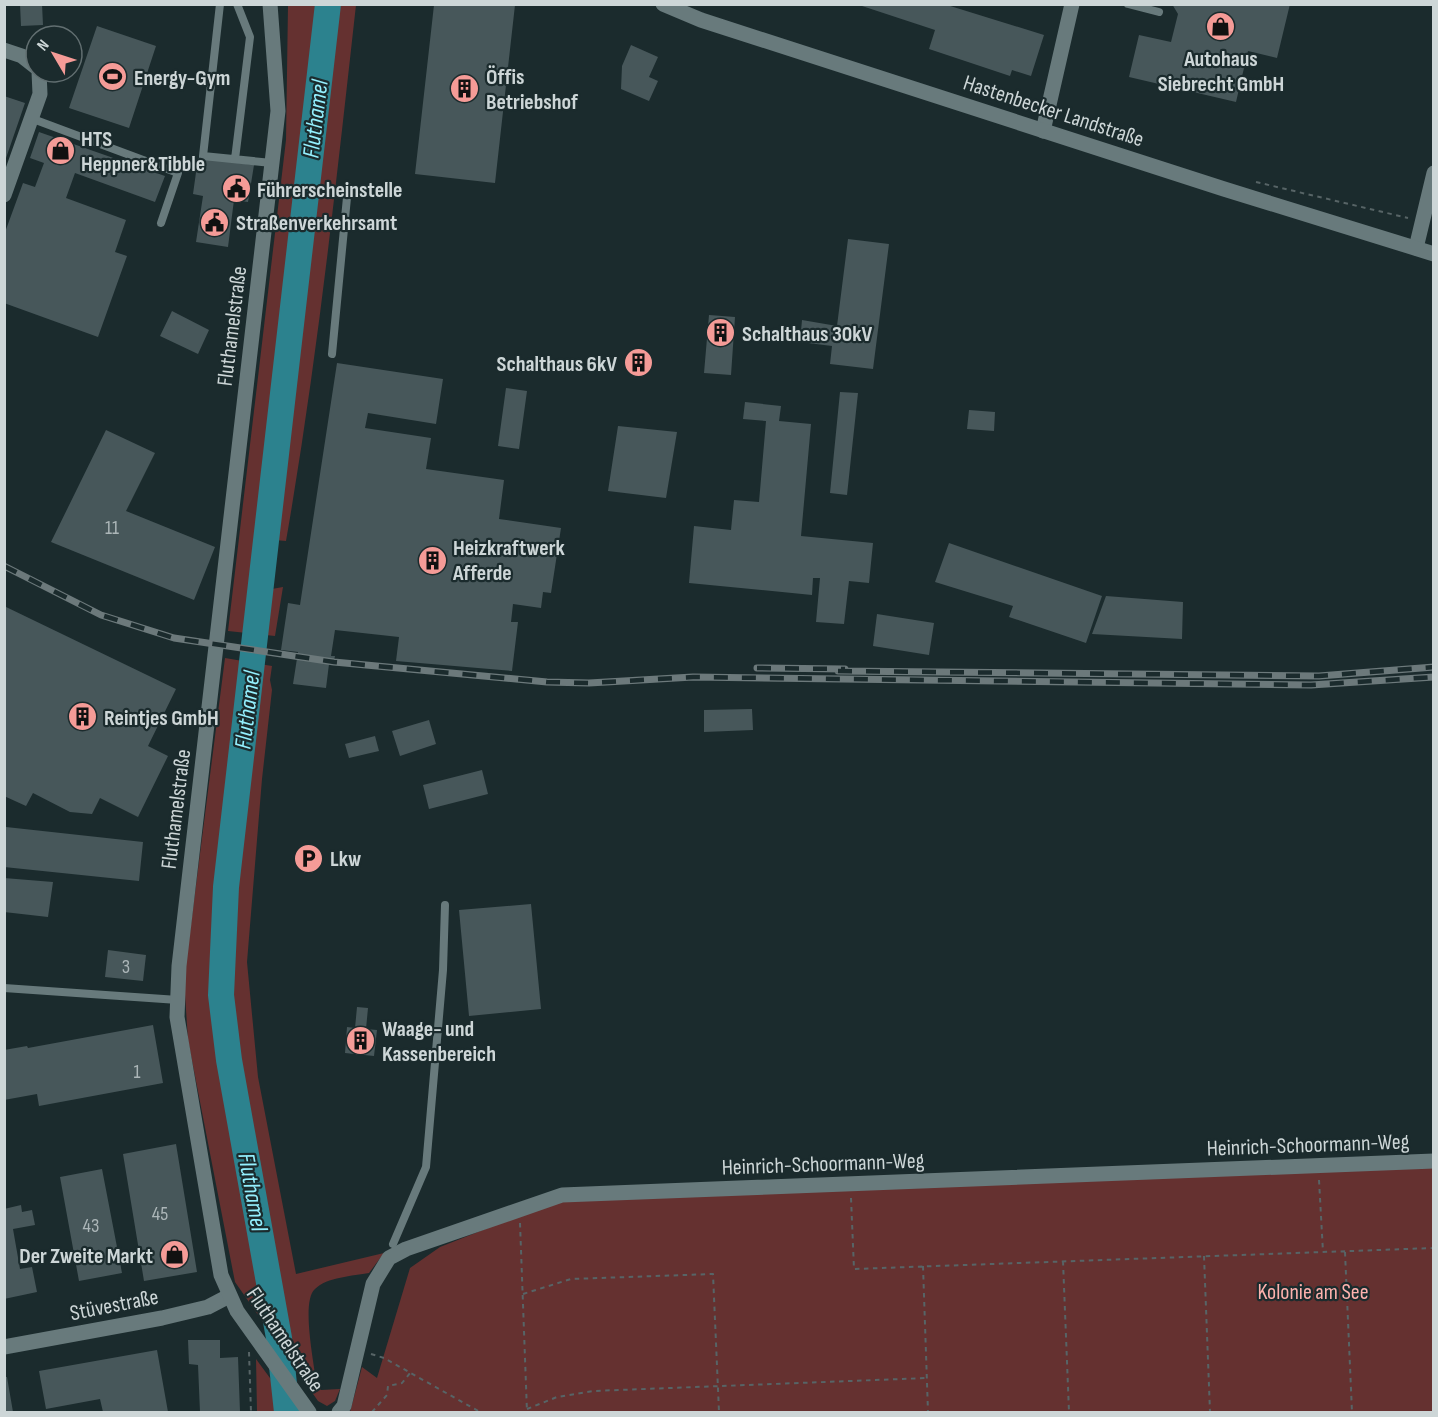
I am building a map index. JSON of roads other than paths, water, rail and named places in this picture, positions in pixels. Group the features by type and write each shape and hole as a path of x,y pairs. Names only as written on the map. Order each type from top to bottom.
{"main road":[{"name":"Fluthamelstraße","path":"270,4 278,111 182,944 177,1017 220,1275 229,1296 251,1331 309,1413"},
{"name":"Hastenbecker Landstraße","path":"663,4 701,20 1043,131 1434,254"},
{"path":"1043,131 1072,4"},
{"path":"4,50 24,58"},
{"path":"4,195 33,119 42,84"},
{"path":"1416,248 1434,173"},
{"name":"Heinrich-Schoormann-Weg","path":"339,1413 344,1406 373,1284 389,1258 406,1249 562,1195 1434,1161"},
{"name":"Stüvestraße","path":"4,1347 162,1318 208,1307 229,1296"}],"lane":[{"path":"220,4 203,156 272,163"},
{"path":"235,159 250,37 237,4"},
{"path":"1128,4 1159,12"},
{"path":"33,119 178,173 161,223"},
{"path":"332,354 348,187"},
{"path":"393,1244 426,1167 443,970 445,905"},
{"path":"4,988 178,1000"}],"waterway":[{"name":"Fluthamel","path":"287,1412 279,1338 229,1060 221,995 226,887 328,4"}],"railway":[{"path":"4,566 101,615 174,638 334,662 547,682 589,683 693,677 1311,685 1434,677"},
{"path":"838,671 1319,676 1434,667"},
{"path":"757,668 845,669"}],"place":[{"name":"Autohaus Siebrecht GmbH","path":"1221,26"},
{"name":"Energy-Gym","path":"113,77"},
{"name":"Öffis Betriebshof","path":"465,89"},
{"name":"HTS Heppner&Tibble","path":"60,151"},
{"name":"Führerscheinstelle","path":"236,189"},
{"name":"Straßenverkehrsamt","path":"215,222"},
{"name":"Schalthaus 30kV","path":"721,333"},
{"name":"Schalthaus 6kV","path":"638,363"},
{"name":"Heizkraftwerk Afferde","path":"432,560"},
{"name":"Reintjes GmbH","path":"83,717"},
{"name":"Lkw","path":"309,858"},
{"name":"Waage- und Kassenbereich","path":"361,1041"},
{"name":"Der Zweite Markt","path":"174,1255"}],"park label":[{"name":"Kolonie am See","path":"1313,1291"}]}
